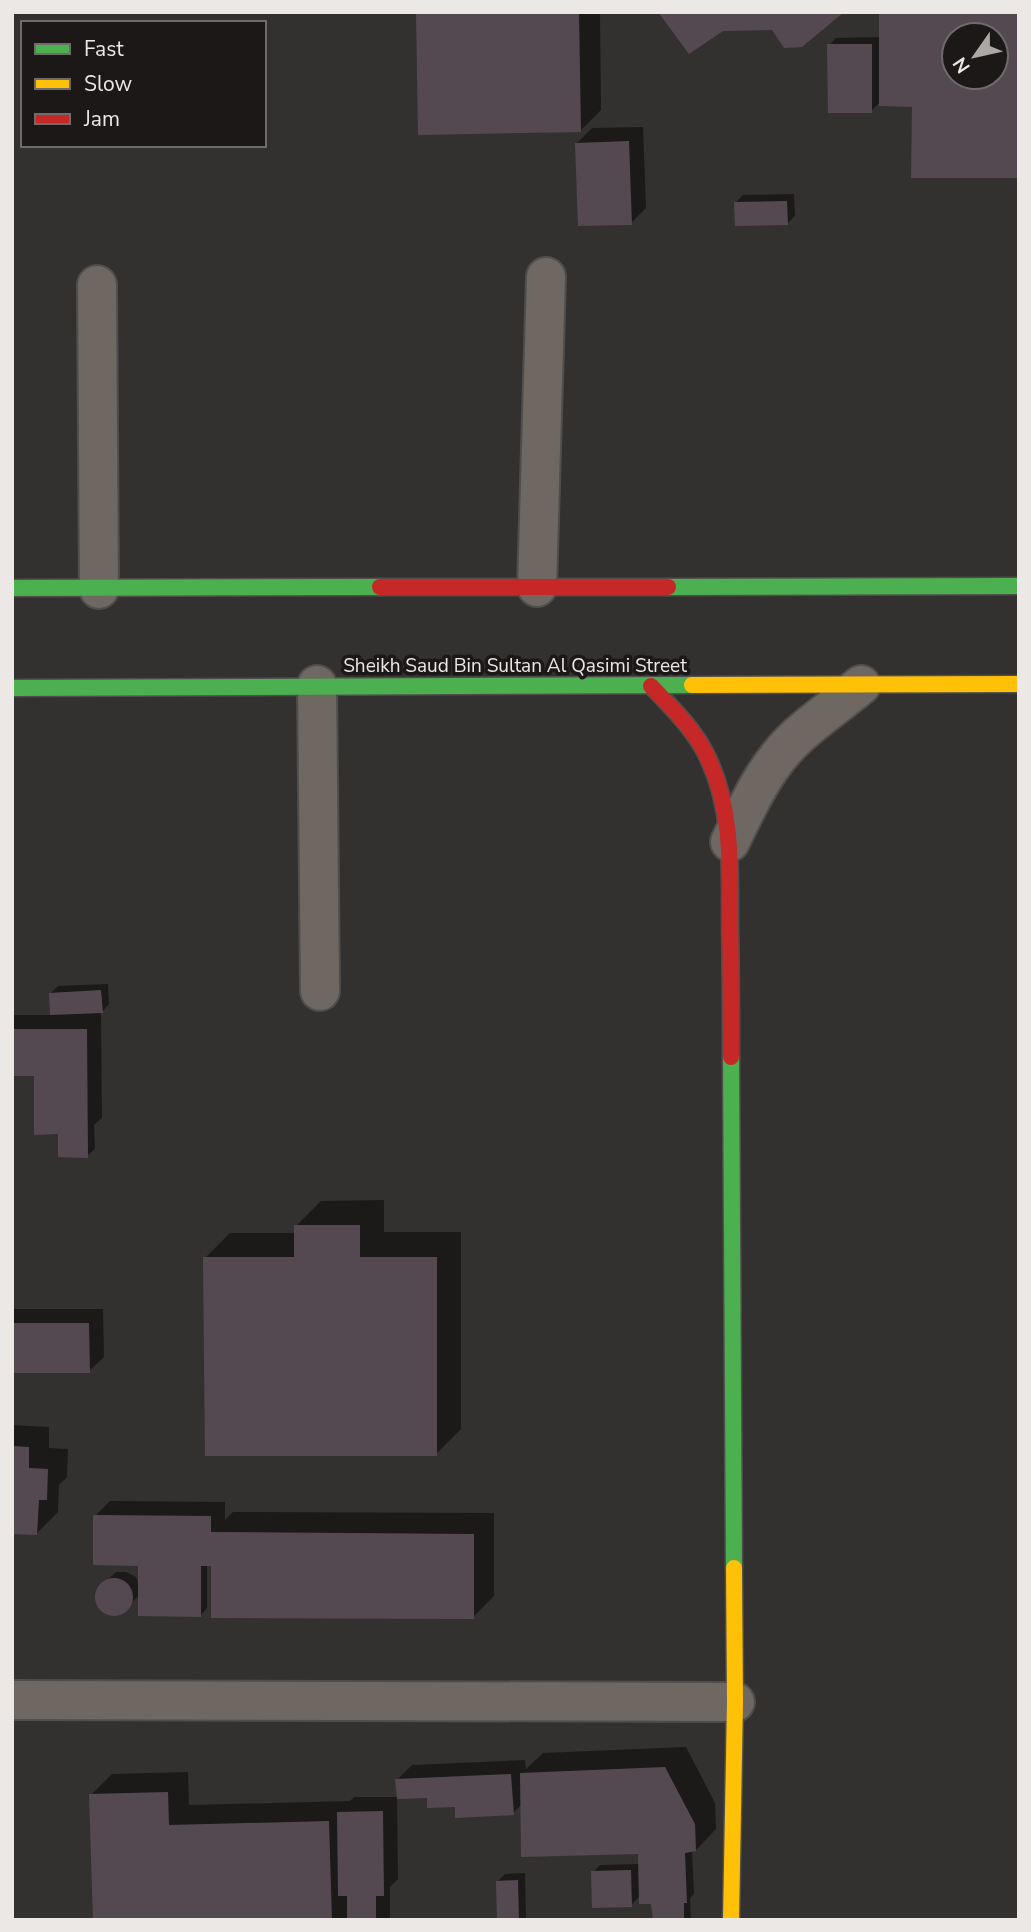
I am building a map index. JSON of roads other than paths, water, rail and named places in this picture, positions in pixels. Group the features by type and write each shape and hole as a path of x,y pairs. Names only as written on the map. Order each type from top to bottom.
{"main road":[{"path":"12,589 1019,586"},
{"name":"Sheikh Saud Bin Sultan Al Qasimi Street","path":"12,688 1019,684"},
{"path":"651,686 701,744 721,798 730,842 735,1702 731,1920"}],"street":[{"path":"537,587 546,278"},
{"path":"97,285 99,589"},
{"path":"317,685 320,991"},
{"path":"730,842 757,785 772,764 799,734 860,685"},
{"path":"12,1700 735,1702"}]}
